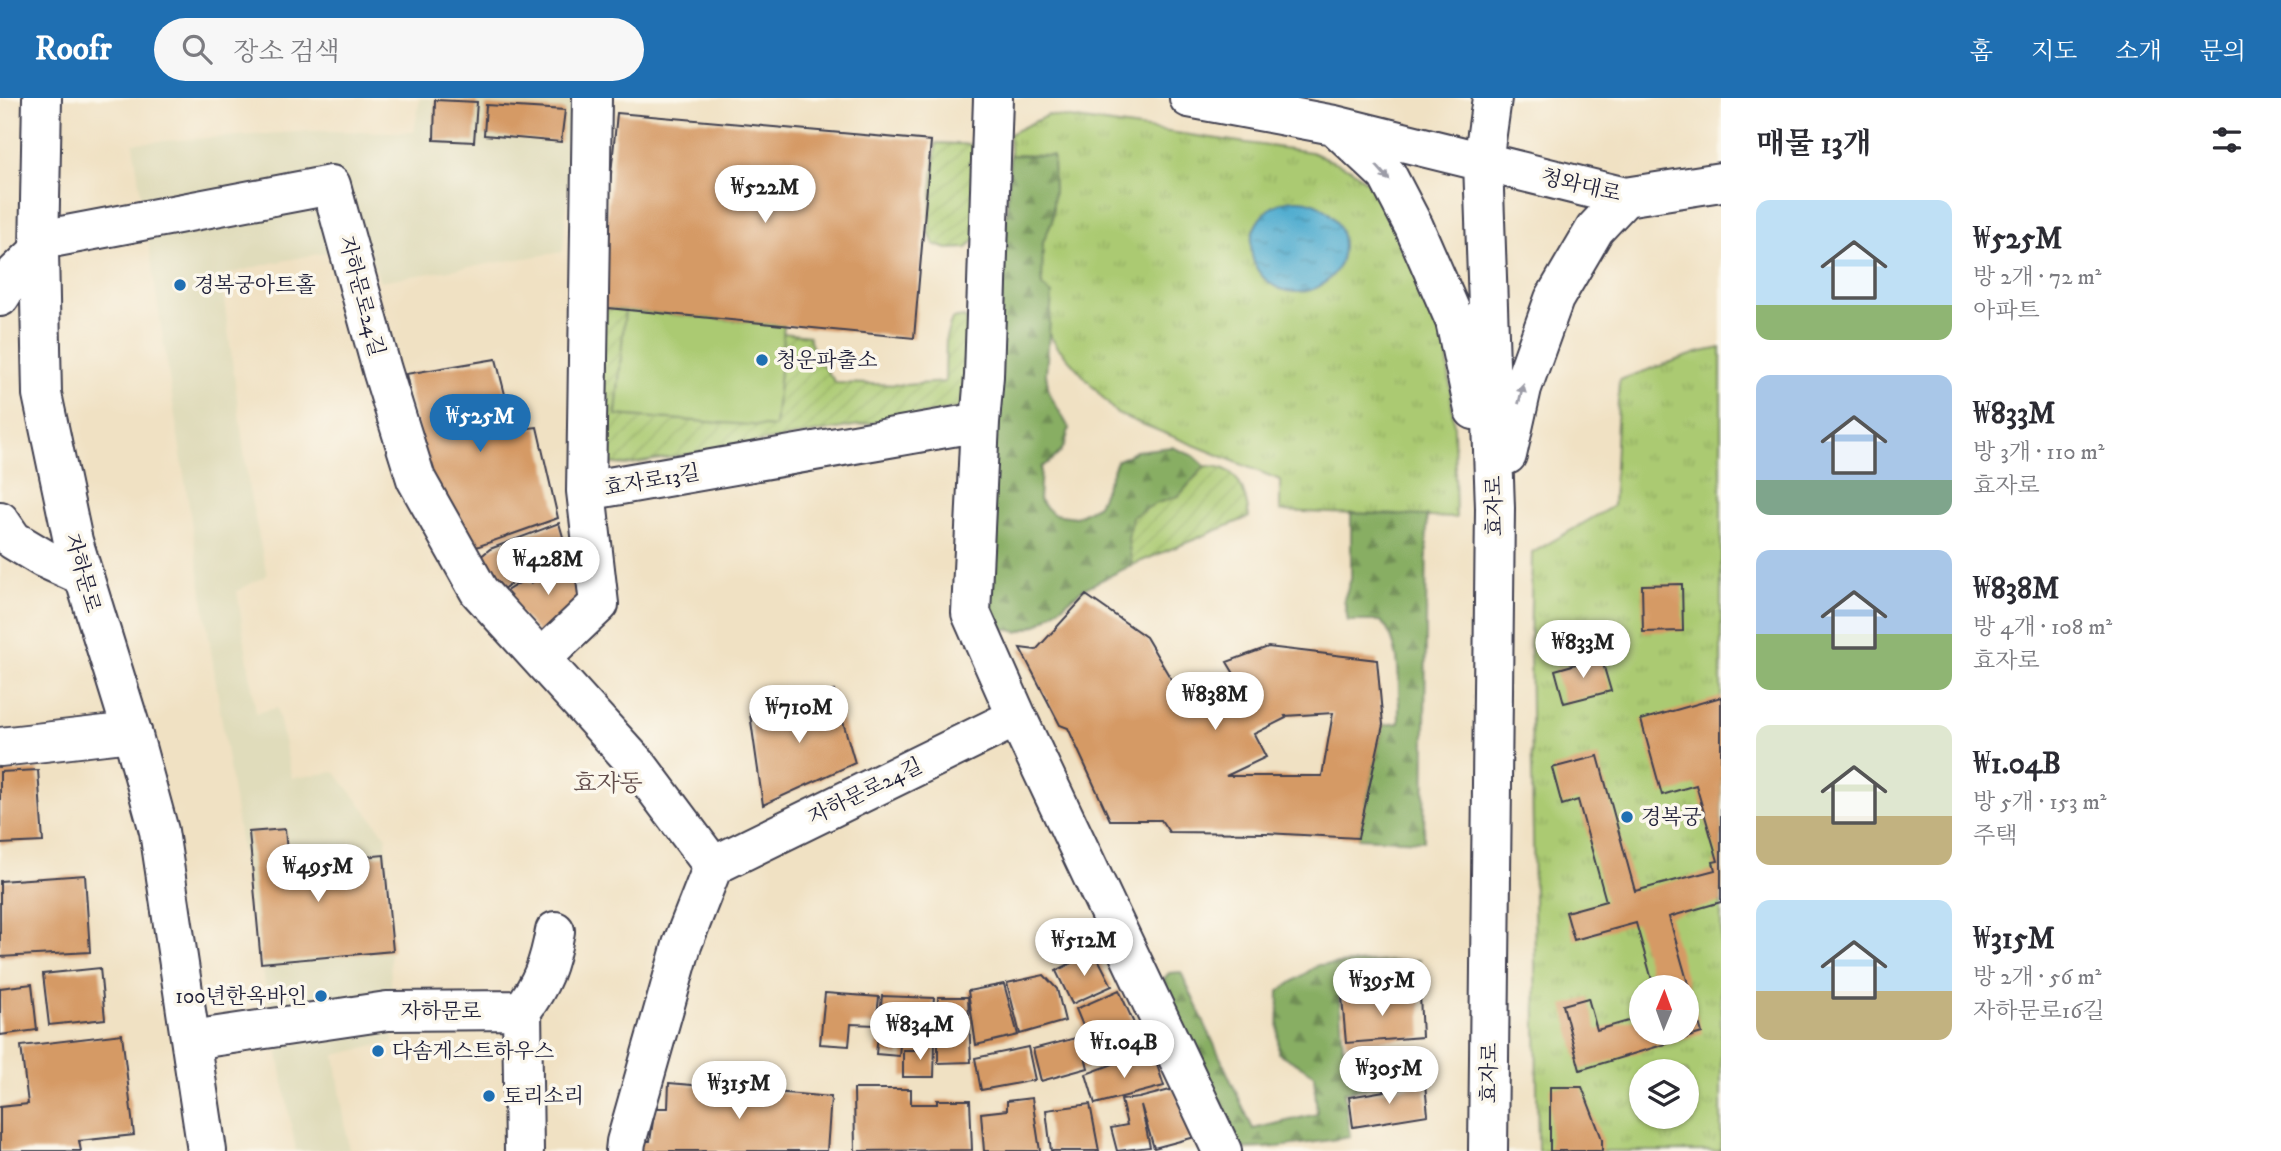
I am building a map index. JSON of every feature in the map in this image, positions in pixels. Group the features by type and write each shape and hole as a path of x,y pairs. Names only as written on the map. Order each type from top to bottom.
{"street":[{"name":"자하문로","path":"42,98 42,394 72,541 132,732 159,831 207,1151"},
{"name":"효자로13길","path":"592,98 586,491 980,422"},
{"path":"993,98 984,376 971,613 1222,1151"},
{"path":"1189,98 1335,125 1483,162"},
{"name":"효자로","path":"1489,1151 1495,508 1483,162 1492,98"},
{"path":"1335,125 1387,175 1436,274 1455,321 1495,508"},
{"name":"청와대로","path":"1483,162 1625,197 1721,182"},
{"name":"자하문로24길","path":"40,245 331,185 382,370 416,479 479,591 640,768 713,866 1017,716"},
{"path":"1495,508 1522,388 1555,299 1595,229 1625,197"},
{"path":"0,297 14,275 40,245"},
{"path":"541,659 599,604 586,491"},
{"path":"4,534 43,558 83,576"},
{"path":"0,747 132,732"},
{"path":"625,1151 625,1142 682,945 713,866"},
{"path":"524,1151 522,1010 536,992 549,962 555,931"},
{"name":"자하문로","path":"191,1040 387,1011 522,1010"}],"shaded area":[{"path":"420,98 574,101 563,252 380,281 365,245 221,276 249,490 267,575 237,591 256,713 277,708 292,778 335,772 386,836 393,1042 335,1055 349,1151 296,1151 248,891 133,143 311,131 414,132"}],"green space":[{"path":"1048,115 1311,152 1351,169 1385,197 1445,330 1454,428 1456,518 1280,511 1280,480 1117,414 1056,345 1017,283 1009,134"},
{"path":"936,143 980,145 977,237 967,248 947,249 934,244 929,233"},
{"path":"1010,155 1053,156 1052,222 1043,242 1042,286 1052,294 1046,374 1049,393 1069,428 1061,452 1041,467 1039,500 1053,514 1076,517 1098,505 1117,461 1136,451 1172,447 1194,456 1205,466 1179,496 1155,504 1128,539 1132,565 1083,589 1039,624 1018,632 998,627 984,605"},
{"path":"598,307 625,310 616,415 775,426 783,333 809,336 814,354 836,383 905,385 945,382 946,337 952,319 964,317 974,329 970,392 959,408 626,465 605,463"},
{"path":"625,310 784,325 775,427 616,415"},
{"name":"경복궁","path":"1721,348 1721,1151 1538,1151 1530,648 1532,553 1613,506 1619,380 1697,353"},
{"path":"1205,466 1222,468 1234,476 1245,496 1249,517 1132,565 1128,539 1132,517 1155,504 1179,496"},
{"path":"1351,513 1427,516 1424,841 1358,838 1383,725 1399,723 1399,683 1397,656 1388,631 1381,621 1348,621 1344,599 1351,579"},
{"path":"1419,960 1419,990 1339,994 1343,1048 1381,1046 1385,1075 1380,1086 1344,1092 1350,1137 1276,1147 1239,1148 1160,983 1169,973 1181,972 1253,1129 1317,1114 1314,1074 1278,1053 1279,991 1318,965"}],"water":[{"path":"1297,200 1315,204 1329,214 1339,228 1343,246 1339,264 1329,278 1315,288 1297,292 1279,288 1265,278 1255,264 1251,246 1255,228 1265,214 1279,204"}],"building":[{"path":"435,100 477,102 474,142 434,140"},
{"path":"486,105 565,110 561,142 484,135"},
{"path":"617,113 931,141 914,338 598,307"},
{"path":"496,359 514,430 537,427 558,518 465,551 430,485 406,374"},
{"path":"559,523 569,558 524,575 497,593 473,563 490,549"},
{"path":"580,568 588,595 540,635 503,593 526,579 531,583 555,569"},
{"path":"1682,584 1683,631 1643,632 1642,585"},
{"path":"1086,595 1146,637 1184,701 1236,677 1227,662 1268,647 1377,660 1383,725 1358,838 1169,832 1161,820 1110,820 1068,728 1060,725 1020,648 1036,650","holes":["1333,713 1322,776 1226,776 1266,757 1254,734 1286,718 1285,716"]},
{"path":"1601,657 1611,691 1564,703 1555,670"},
{"path":"834,691 855,763 763,805 750,714"},
{"path":"1721,697 1721,902 1669,917 1686,975 1651,975 1636,923 1574,940 1566,912 1606,901 1578,800 1562,805 1552,768 1598,756 1635,891 1715,870 1713,862 1718,861 1696,785 1662,795 1641,720"},
{"path":"38,770 43,842 0,844 0,772"},
{"path":"285,829 288,864 384,855 393,951 261,963 249,832"},
{"path":"85,875 90,952 0,957 0,881"},
{"path":"1094,951 1112,986 1072,1004 1056,971"},
{"path":"100,968 105,1019 49,1025 43,974"},
{"path":"1044,975 1057,989 1065,1021 1020,1034 1007,983"},
{"path":"32,984 37,1030 0,1035 0,988"},
{"path":"1004,984 1018,1035 976,1045 968,991"},
{"path":"1119,990 1136,1028 1119,1035 1118,1031 1090,1043 1076,1009"},
{"path":"825,993 879,997 876,1025 851,1024 849,1046 820,1044"},
{"path":"1420,995 1422,1037 1346,1043 1342,997"},
{"path":"882,996 934,998 931,1025 902,1023 899,1056 876,1054"},
{"path":"938,997 968,997 971,1062 938,1063"},
{"path":"1588,998 1597,1030 1629,1021 1629,1045 1662,1045 1580,1070 1563,1005"},
{"path":"122,1034 134,1135 79,1141 81,1151 0,1151 0,1107 28,1104 21,1046"},
{"path":"1080,1037 1088,1068 1041,1081 1033,1049"},
{"path":"921,1042 935,1043 934,1077 903,1077 903,1050 921,1050"},
{"path":"1028,1047 1035,1080 981,1090 975,1058"},
{"path":"1132,1057 1134,1065 1155,1059 1164,1086 1095,1104 1086,1074"},
{"path":"669,1083 831,1097 827,1151 637,1151 638,1141 650,1141 655,1108 668,1108"},
{"path":"1425,1084 1428,1115 1353,1127 1349,1097"},
{"path":"1550,1087 1582,1087 1602,1139 1602,1151 1550,1151"},
{"path":"854,1089 911,1089 911,1104 937,1104 937,1100 970,1100 972,1150 855,1151"},
{"path":"1174,1089 1195,1137 1154,1148 1141,1105 1150,1147 1117,1151 1111,1128 1127,1125 1121,1100"},
{"path":"1032,1098 1040,1151 984,1151 981,1113 1007,1110 1007,1101"},
{"path":"1090,1104 1099,1151 1051,1151 1046,1110"}],"place":[{"name":"경복궁아트홀","path":"180,285"},
{"name":"청운파출소","path":"762,360"},
{"name":"경복궁","path":"1627,817"},
{"name":"100년한옥바인","path":"321,996"},
{"name":"다솜게스트하우스","path":"378,1051"},
{"name":"토리소리","path":"489,1096"}],"district":[{"name":"효자동","path":"608,783"}]}
